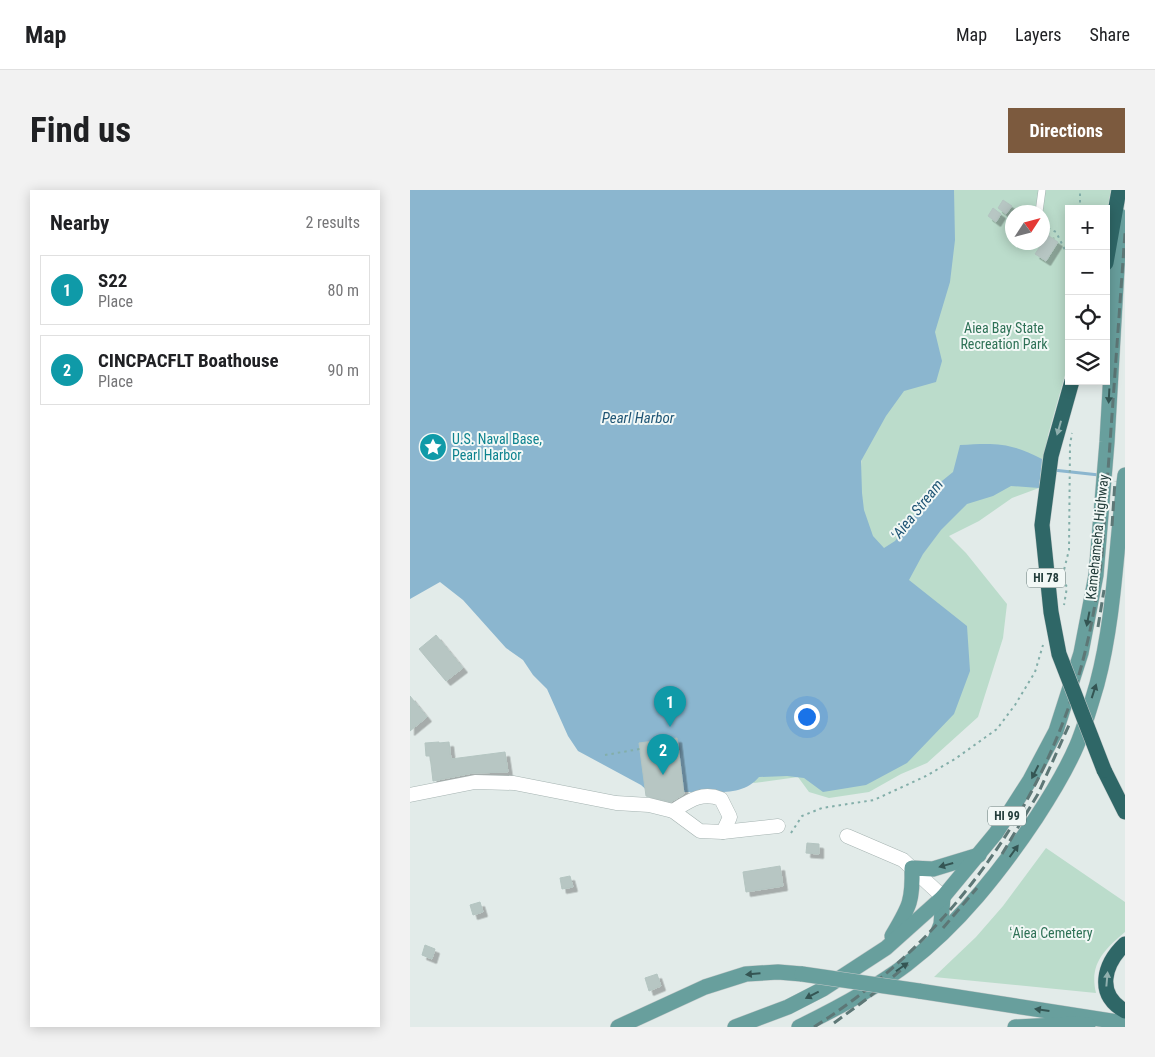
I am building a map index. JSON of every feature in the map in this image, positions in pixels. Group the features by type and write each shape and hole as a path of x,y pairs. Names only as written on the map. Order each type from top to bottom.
{"highway":[{"path":"1109,250 1120,190"},
{"name":"HI 78","path":"1071,385 1051,456 1042,525 1051,612 1059,654 1104,770 1125,812"},
{"path":"1125,944 1110,962 1106,976 1106,990 1112,1000 1125,1011"}],"main road":[{"name":"Kamehameha Highway","path":"735,1027 788,1007 823,990 886,948 943,897 996,833 1030,780 1051,739 1081,652 1096,575 1107,432 1120,190"},
{"name":"Kamehameha Highway","path":"799,1027 852,999 905,965 934,941 982,892 1014,852 1054,791 1076,745 1097,684 1110,620 1124,482"},
{"path":"886,948 909,907 913,889 912,868 933,869 979,855"},
{"path":"934,941 941,924 943,897"},
{"path":"618,1027 705,987 746,974 778,972 1125,1022"},
{"path":"1015,1027 1076,1024 1112,1027"}],"street":[{"path":"410,795 426,790 475,782 514,783 616,803 649,805 673,811 700,831 723,832 784,829"},
{"path":"673,811 692,799 711,794 716,796 721,799 730,817 723,832"},
{"path":"847,836 903,860 943,897"}],"lane":[{"path":"1040,205 1042,190"}],"path":[{"path":"1080,190 1080,205"},
{"path":"1050,229 1056,232 1065,250"},
{"path":"1060,588 1069,550 1070,445"},
{"path":"784,829 802,816 822,808 874,800 948,764 997,729 1036,672 1044,644"},
{"path":"605,755 640,749"}],"green space":[{"name":"Aiea Bay State Recreation Park","path":"954,190 1111,190 1108,205 1065,205 1065,375 1048,435 1044,482 1036,481 1007,453 882,566 859,520 862,441 928,306"},
{"path":"1030,481 1039,488 1012,498 979,521 949,536 966,553 1007,604 1003,638 978,717 927,763 901,774 869,792 829,798 809,792 798,777 754,783 747,779 901,580 965,492"},
{"name":"ʻAiea Cemetery","path":"1046,848 1125,902 1125,932 1100,958 1095,974 1096,993 934,977 976,937 1003,906"}],"water":[{"name":"Pearl Harbor","path":"410,190 954,190 955,240 950,282 935,332 942,361 936,382 904,391 886,416 861,461 864,510 873,536 884,548 895,541 937,485 953,472 960,445 1002,445 1020,449 1042,459 1039,488 1011,486 993,496 967,504 941,530 923,554 909,580 967,626 970,671 954,714 907,763 866,785 823,792 804,778 787,776 759,777 752,784 734,791 650,793 641,785 578,751 568,736 547,689 533,675 523,660 506,648 463,600 440,582 410,599"}],"building":[{"path":"1003,200 1010,205 1005,205 1005,213 998,208"},
{"path":"993,208 1001,214 996,222 988,216"},
{"path":"1050,237 1058,242 1046,261 1035,254 1038,250 1050,250"},
{"path":"436,635 463,668 446,681 419,649"},
{"path":"410,696 427,717 410,731"},
{"path":"677,738 684,794 671,802 646,796 639,743"},
{"path":"449,742 451,759 505,752 508,772 473,773 433,781 430,756 426,756 425,743"},
{"path":"807,843 819,844 819,854 806,853"},
{"path":"780,866 783,886 746,892 743,872"},
{"path":"570,876 573,887 562,889 560,878"},
{"path":"480,902 483,912 473,915 470,905"},
{"path":"425,945 435,949 432,959 422,955"},
{"path":"657,974 661,986 649,991 645,978"}],"waterway":[{"name":"ʻAiea Stream","path":"1053,470 1099,475"}],"railway":[{"path":"814,1027 862,994 906,956 946,914 983,869 1015,820 1043,769 1066,715 1086,647 1102,555 1125,233"},
{"path":"1112,526 1115,481"},
{"path":"1098,627 1104,590"},
{"path":"1002,854 1038,794 1069,725"},
{"path":"943,928 977,888"},
{"path":"834,1023 868,998 908,964"}],"place":[{"name":"U.S. Naval Base, Pearl Harbor","path":"433,447"},
{"name":"S22","path":"670,727"},
{"name":"CINCPACFLT Boathouse","path":"663,775"}]}
